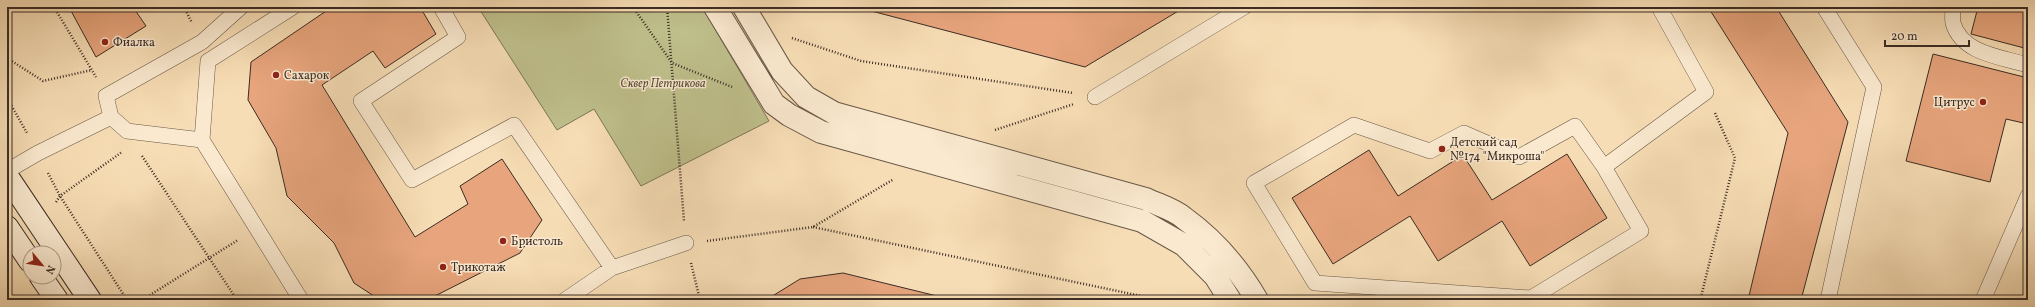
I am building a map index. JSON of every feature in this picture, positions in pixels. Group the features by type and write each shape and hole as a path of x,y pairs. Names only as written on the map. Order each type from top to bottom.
{"street":[{"path":"715,7 774,104 789,115 821,132 1142,221 1184,245 1215,276 1230,300"},
{"path":"749,16 782,71 806,97 834,113 1146,199 1184,217 1189,221 1233,266 1246,282 1257,300"},
{"path":"7,176 84,291 54,299 46,285"},
{"path":"7,227 22,249"}],"lane":[{"path":"202,140 130,137 111,117 106,96 202,42 241,7"},
{"path":"293,7 208,60 202,140 301,300"},
{"path":"440,7 458,37 361,101 412,180 514,125 612,268"},
{"path":"1095,97 1244,7"},
{"path":"1604,167 1706,92 1660,7"},
{"path":"1824,7 1874,87 1828,300"},
{"path":"1953,7 1953,22 1962,41 1976,50 2028,65"},
{"path":"7,171 38,153 111,117"},
{"path":"1354,125 1430,151 1464,133 1519,157 1575,126 1604,167 1641,231 1532,298 1315,283 1254,182 1354,125"},
{"path":"1983,300 2028,196"},
{"path":"565,300 612,268 686,243"}],"path":[{"path":"54,7 106,96"},
{"path":"633,7 672,62 737,89"},
{"path":"667,7 686,243 700,300"},
{"path":"749,16 861,61 1095,97"},
{"path":"7,58 43,81 92,70"},
{"path":"1695,300 1701,297 1735,158 1706,92"},
{"path":"7,98 28,135"},
{"path":"52,207 60,196 130,137 237,300"},
{"path":"48,172 60,196 126,300"},
{"path":"813,227 1138,296 1150,300"},
{"path":"142,300 257,228"}],"green space":[{"name":"Сквер Петрикова","path":"478,7 702,7 769,121 641,186 594,109 557,130"}],"building":[{"name":"Фиалка","path":"73,7 133,7 146,26 96,57 70,9"},
{"path":"332,7 420,7 436,34 385,68 373,51 322,85 415,237 468,204 460,186 502,159 542,220 520,253 427,300 380,300 354,283 334,243 287,196 276,148 248,100 251,62"},
{"path":"856,7 1054,7 1069,11 1075,7 1185,7 1085,67"},
{"path":"1708,7 1776,7 1848,122 1801,300 1748,300 1788,133"},
{"path":"1978,7 2028,7 2028,49 1971,34"},
{"path":"1933,54 2028,78 2028,124 2006,119 1990,182 1906,161"},
{"path":"1369,150 1398,196 1463,155 1492,200 1567,154 1607,218 1530,266 1502,221 1438,261 1410,216 1333,264 1292,198"},
{"path":"843,273 950,300 766,300 800,279"}],"place":[{"name":"Фиалка","path":"105,42"},
{"name":"Сахарок","path":"276,75"},
{"name":"Цитрус","path":"1983,102"},
{"name":"Детский сад №174 \"Микроша\"","path":"1442,149"},
{"name":"Бристоль","path":"503,241"},
{"name":"Трикотаж","path":"443,267"}]}
